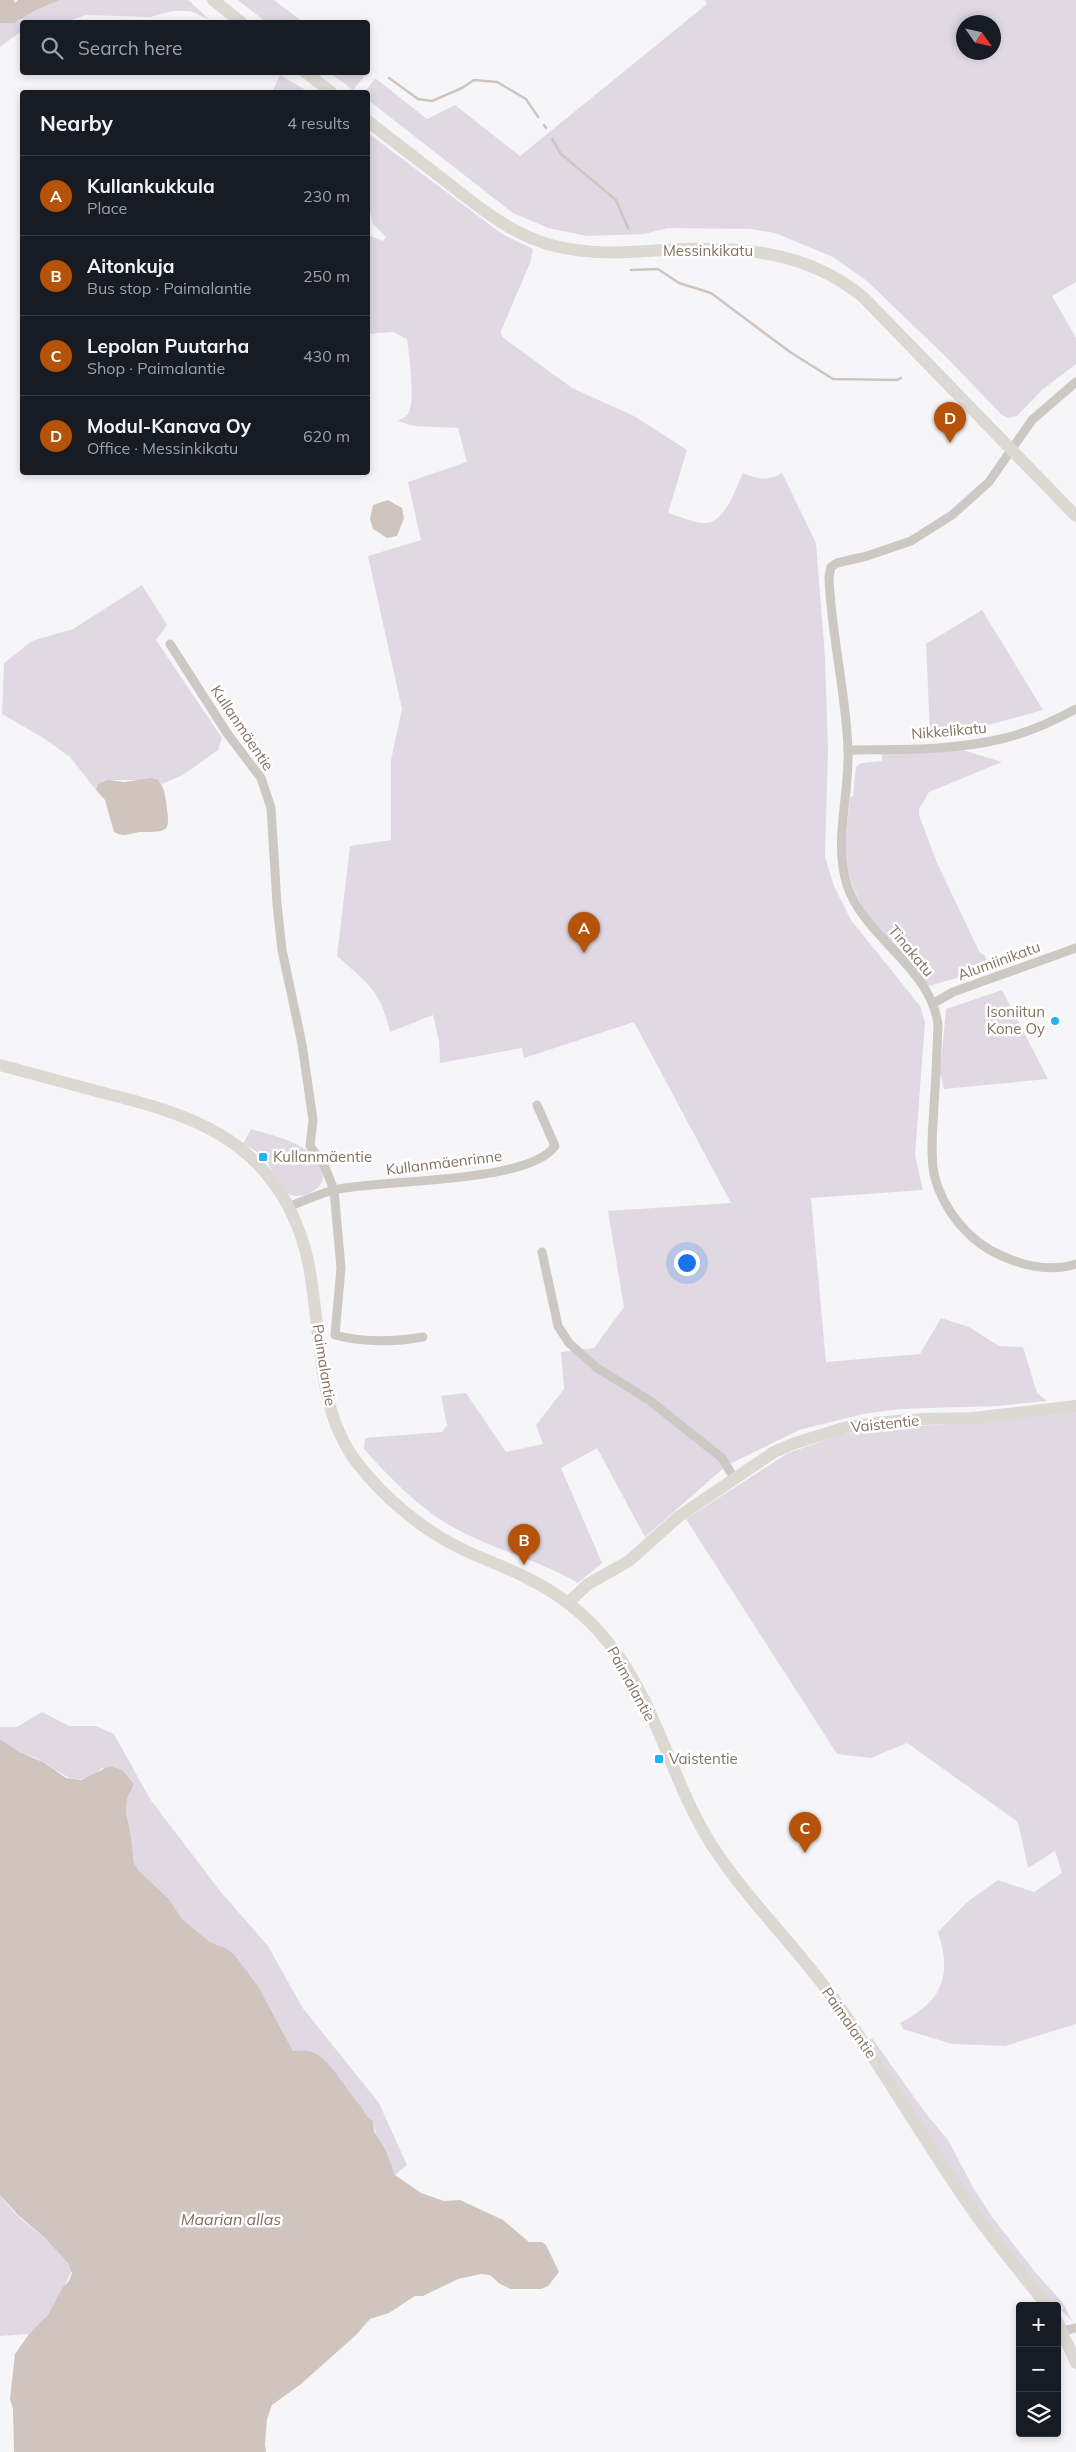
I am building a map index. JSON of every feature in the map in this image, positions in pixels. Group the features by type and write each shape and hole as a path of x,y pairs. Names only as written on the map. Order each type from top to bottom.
{"street":[{"path":"212,0 238,20"},
{"path":"309,75 328,90"},
{"name":"Messinkikatu","path":"370,123 488,214 519,233 538,241 597,253 709,248 748,250 789,258 846,283 863,297 1076,516"},
{"path":"1012,449 1032,420 1076,382"},
{"name":"Tinakatu","path":"1012,449 989,482 977,494 932,529 889,550 841,561 831,567 829,581 848,750 841,845 847,884 854,902 865,919 921,983 934,1003 938,1025 932,1147 934,1173 942,1197 964,1229 996,1254 1034,1266 1060,1267 1076,1264"},
{"name":"Kullanmäentie","path":"170,644 227,734 261,778 270,808 276,904 282,950 302,1044 313,1120 310,1146 324,1165 334,1190 341,1268 335,1336 355,1340 384,1341 423,1337"},
{"name":"Nikkelikatu","path":"848,750 957,747 982,743 1036,728 1076,709"},
{"name":"Alumiinikatu","path":"934,1003 953,992 1076,948"},
{"name":"Paimalantie","path":"0,1065 161,1107 188,1117 230,1142 252,1159 272,1180 288,1207 306,1254 321,1366 328,1400 338,1429 355,1460 390,1498 430,1531 460,1548 527,1577 568,1603 606,1639 631,1677 688,1801 713,1847 842,2010 975,2214 1044,2302"},
{"name":"Kullanmäenrinne","path":"288,1207 334,1190 493,1172 538,1160 551,1152 555,1146 537,1105"},
{"path":"542,1252 558,1326 564,1337 597,1368 649,1400 722,1458 734,1478"},
{"name":"Vaistentie","path":"568,1603 588,1584 629,1561 678,1517 734,1478 774,1452 815,1436 847,1427 922,1419 973,1418 1076,1406"},
{"path":"1066,2327 1076,2363"}],"shaded area":[{"path":"60,0 188,0 210,20 190,11 173,11 150,17 86,15 72,20 20,20 20,32 0,47 0,23 14,23 36,10"},
{"path":"238,0 274,0 300,20 263,20"},
{"path":"705,0 1076,0 1076,282 1052,296 1076,338 1076,364 1042,390 1017,416 1008,418 1002,415 946,357 867,281 833,257 775,233 751,229 668,228 644,234 587,236 548,228 513,213 370,102 370,90 366,90 375,78 427,119 455,105 520,156 707,4"},
{"path":"280,75 306,90 273,90"},
{"path":"333,75 365,75 353,90"},
{"path":"370,135 502,234 533,249 530,263 501,331 502,337 572,388 634,416 687,450 668,513 703,523 711,522 728,505 743,473 767,479 782,473 816,543 825,657 828,750 825,857 834,886 851,920 920,1006 925,1022 915,1155 923,1190 811,1198 826,1362 920,1354 941,1318 969,1327 999,1346 1023,1347 1037,1393 1047,1401 997,1406 899,1409 863,1414 799,1430 726,1466 645,1537 597,1448 561,1468 602,1563 578,1583 546,1567 481,1541 437,1517 404,1490 374,1460 364,1449 365,1438 442,1432 447,1425 441,1396 466,1393 506,1452 543,1444 536,1425 564,1389 561,1352 594,1348 624,1307 608,1211 731,1203 634,1022 524,1058 522,1048 440,1063 439,1041 433,1015 390,1032 377,996 365,981 337,956 350,846 391,840 391,760 402,709 368,556 421,540 408,482 467,462 458,428 414,426 398,421 408,414 412,399 407,339 393,332 370,334 370,236 383,241 386,237 373,224 370,211"},
{"path":"142,585 167,625 156,640 222,738 218,750 183,775 162,784 158,780 116,780 98,784 96,790 70,757 45,739 2,714 4,663 32,641 73,629"},
{"path":"982,610 1043,710 981,727 930,732 926,644"},
{"path":"959,749 1002,762 929,792 919,809 919,815 937,863 980,953 984,955 991,968 929,986 891,944 867,914 858,898 851,881 846,855 850,797 853,796 856,767 861,763 882,761 882,753"},
{"path":"1002,990 1048,1079 944,1089 940,1074 946,1009"},
{"path":"251,1129 292,1142 307,1150 316,1160 322,1171 323,1176 320,1185 312,1192 301,1196 291,1195 286,1192 279,1184 265,1159 258,1152 243,1144"},
{"path":"1076,1412 1076,2024 1005,2046 952,2044 903,2029 900,2023 915,2015 926,2006 935,1996 940,1986 944,1962 938,1932 967,1902 998,1880 1034,1892 1062,1873 1055,1851 1028,1868 1018,1822 907,1743 871,1758 837,1754 686,1519 788,1453 843,1434 898,1427 973,1423"},
{"path":"42,1712 69,1726 96,1726 114,1734 150,1799 220,1891 268,1946 302,2007 379,2103 407,2165 395,2175 373,2121 364,2115 360,2105 353,2099 339,2077 309,2051 293,2051 258,1986 234,1954 226,1948 210,1942 182,1919 169,1899 139,1871 134,1863 126,1813 127,1799 134,1784 102,1768 84,1779 69,1777 38,1759 17,1751 0,1739 0,1727 17,1727"},
{"path":"872,2038 924,2111 948,2140 974,2189 992,2217 1036,2273 1062,2302 1073,2322 1061,2310 1063,2308 1061,2302 1052,2302 1029,2277 979,2213 869,2040"},
{"path":"0,2195 15,2214 57,2249 69,2264 71,2271 50,2312 29,2334 0,2336"}],"water":[{"path":"0,0 14,0 15,3 18,0 60,0 36,10 14,23 0,23"},
{"path":"388,500 402,508 404,518 397,536 387,538 373,529 370,519 373,505"},
{"path":"151,778 158,780 164,790 168,819 166,828 158,831 124,835 114,832 105,800 96,790 98,784 108,780 124,782"},
{"name":"Maarian allas","path":"0,1739 19,1752 43,1762 66,1778 81,1780 110,1766 122,1770 134,1784 127,1799 126,1813 134,1863 139,1871 169,1899 182,1919 210,1942 226,1948 234,1954 258,1986 293,2051 309,2051 323,2059 330,2066 373,2121 374,2131 385,2149 395,2175 421,2193 444,2201 460,2200 503,2220 529,2242 542,2242 546,2245 559,2272 548,2286 541,2289 511,2289 500,2284 490,2275 481,2274 458,2279 423,2296 415,2296 389,2313 370,2319 356,2335 301,2384 272,2405 267,2419 266,2452 14,2452 13,2409 10,2399 15,2354 29,2334 48,2315 72,2273 68,2263 46,2239 18,2215 0,2195"}],"waterway":[{"path":"389,78 418,99 432,101 462,88 474,80 497,82 526,99 538,117"},
{"path":"552,139 561,154 616,200 628,228"},
{"path":"631,270 658,269 679,283 711,293 790,352 833,379 897,380 901,378"}],"place":[{"name":"Modul-Kanava Oy","path":"950,443"},
{"name":"Kullankukkula","path":"584,953"},
{"name":"Isoniitun Kone Oy","path":"1055,1021"},
{"name":"Kullanmäentie","path":"263,1157"},
{"name":"Aitonkuja","path":"524,1565"},
{"name":"Vaistentie","path":"659,1759"},
{"name":"Lepolan Puutarha","path":"805,1853"}]}
